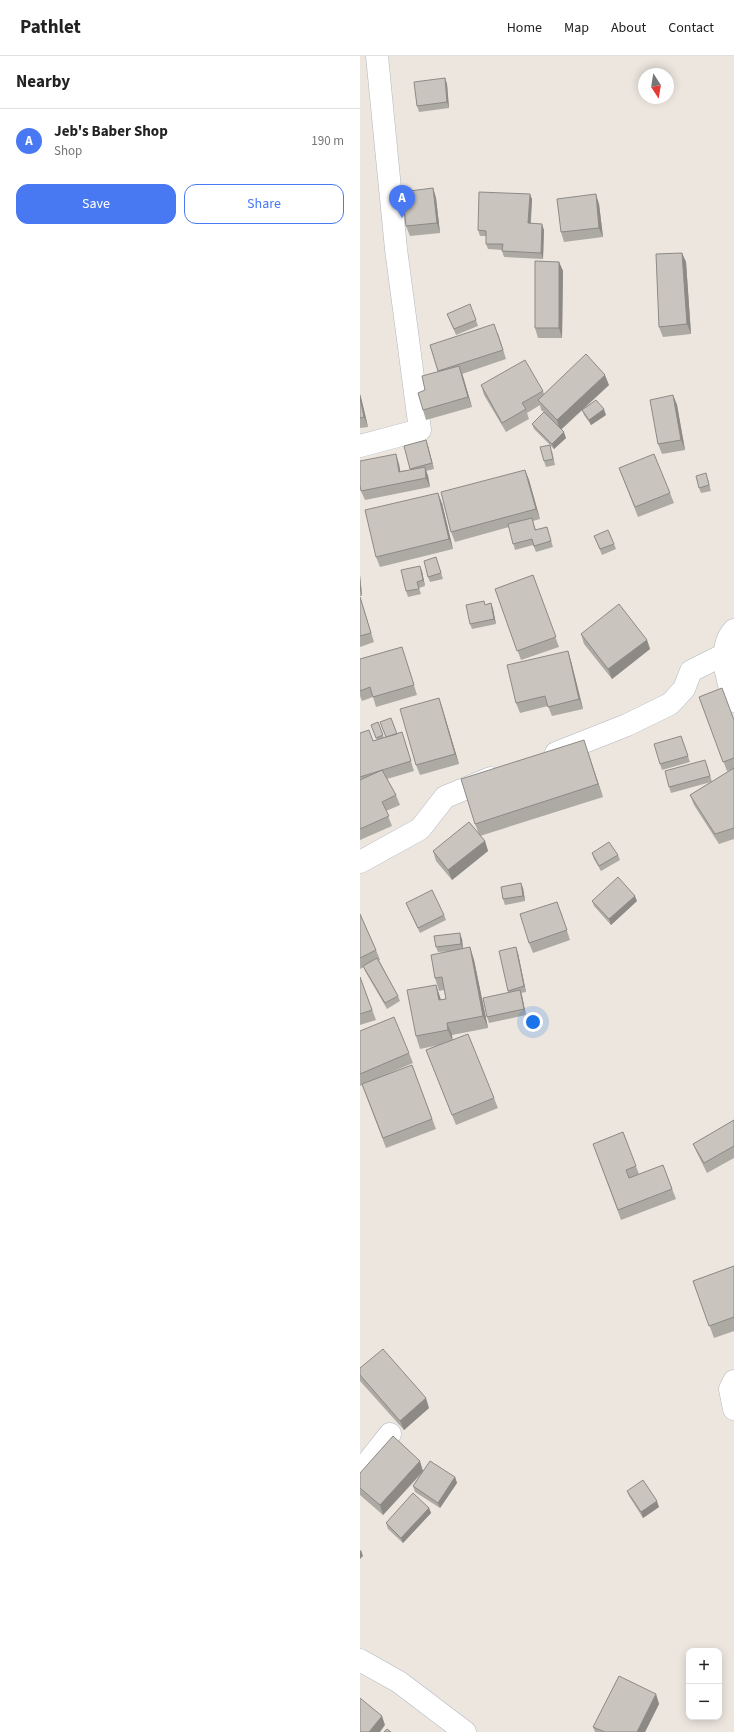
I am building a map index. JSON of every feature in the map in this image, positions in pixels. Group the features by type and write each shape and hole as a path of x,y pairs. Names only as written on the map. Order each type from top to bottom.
{"street":[{"path":"360,446 420,430 396,249 377,56"},
{"path":"734,630 727,640 725,654 728,678 734,701"},
{"path":"540,759 627,725 670,704 684,689 692,671 725,654"},
{"path":"360,862 420,829 445,796 510,771"},
{"path":"734,1381 730,1389 734,1409"},
{"path":"360,1472 390,1434"},
{"path":"360,1660 399,1682 465,1732"}],"building":[{"path":"445,78 447,102 417,106 414,82"},
{"path":"433,188 437,223 406,226 402,192"},
{"path":"479,192 530,194 528,223 542,224 541,253 502,251 503,244 486,244 486,231 478,230"},
{"path":"596,194 599,228 561,232 557,199"},
{"path":"682,253 687,324 659,327 656,254"},
{"path":"535,261 559,262 559,328 535,328"},
{"path":"470,304 476,320 454,329 447,314"},
{"path":"494,324 503,350 438,371 430,345"},
{"path":"586,354 605,375 557,420 538,400"},
{"path":"525,360 543,391 522,403 526,409 502,423 481,385"},
{"path":"459,366 468,397 423,410 418,393 425,390 422,376"},
{"path":"673,395 681,440 658,444 650,400"},
{"path":"360,398 364,417 360,418"},
{"path":"596,400 604,409 589,420 582,410"},
{"path":"544,412 564,432 552,444 532,424"},
{"path":"426,440 432,463 410,469 404,446"},
{"path":"550,445 553,459 544,461 540,447"},
{"path":"396,454 399,472 425,467 426,478 361,491 360,461"},
{"path":"654,454 670,493 635,507 619,468"},
{"path":"525,470 536,509 451,532 441,492"},
{"path":"706,473 709,485 699,488 696,476"},
{"path":"438,493 449,539 376,557 365,510"},
{"path":"532,518 535,530 547,527 551,541 534,546 532,539 513,544 508,524"},
{"path":"608,530 614,544 600,549 594,536"},
{"path":"436,557 441,573 428,577 424,561"},
{"path":"420,566 423,580 417,582 419,589 406,591 401,570"},
{"path":"533,575 556,637 517,651 495,589"},
{"path":"360,597 371,633 360,636"},
{"path":"484,601 485,605 491,603 494,619 470,624 466,605"},
{"path":"619,604 647,640 608,669 581,634"},
{"path":"402,647 414,685 373,697 370,687 360,691 360,659"},
{"path":"568,651 579,699 548,707 545,696 516,703 507,665"},
{"path":"722,688 734,720 734,758 723,762 699,697"},
{"path":"439,698 455,754 416,765 400,709"},
{"path":"391,718 397,734 386,737 380,722"},
{"path":"378,722 383,735 376,738 371,725"},
{"path":"369,730 373,741 402,732 411,761 360,777 360,733"},
{"path":"681,736 688,756 660,764 654,744"},
{"path":"584,740 598,784 475,824 461,779"},
{"path":"705,760 710,776 669,787 665,771"},
{"path":"734,768 734,828 715,834 690,795"},
{"path":"382,770 396,795 382,802 389,816 360,829 360,780"},
{"path":"469,822 485,841 448,870 433,851"},
{"path":"609,842 618,855 599,866 592,853"},
{"path":"618,877 635,896 609,919 592,901"},
{"path":"521,883 523,896 503,899 501,887"},
{"path":"432,890 444,915 418,928 406,903"},
{"path":"557,902 567,930 529,943 520,914"},
{"path":"360,914 376,950 360,958"},
{"path":"460,933 461,944 436,947 434,936"},
{"path":"470,947 483,1016 447,1023 448,1030 416,1036 407,990 436,985 439,1000 446,999 442,977 435,978 431,955"},
{"path":"516,947 524,986 508,991 499,951"},
{"path":"377,958 398,996 385,1003 363,966"},
{"path":"360,977 372,1010 360,1014"},
{"path":"520,990 524,1009 487,1017 483,998"},
{"path":"394,1017 409,1053 360,1074 360,1031"},
{"path":"468,1034 494,1098 452,1115 426,1050"},
{"path":"412,1065 432,1119 383,1138 362,1084"},
{"path":"734,1120 734,1146 704,1163 693,1144"},
{"path":"623,1132 636,1166 626,1170 629,1178 663,1165 672,1189 618,1210 593,1144"},
{"path":"734,1266 734,1317 709,1326 693,1281"},
{"path":"383,1349 426,1398 400,1421 360,1375 360,1368"},
{"path":"393,1436 420,1461 380,1505 360,1488 360,1473"},
{"path":"430,1461 455,1477 438,1503 413,1486"},
{"path":"643,1480 657,1501 641,1512 627,1491"},
{"path":"413,1493 429,1508 401,1538 386,1523"},
{"path":"619,1676 656,1694 637,1732 605,1732 593,1727"},
{"path":"360,1698 382,1716 369,1732 360,1732"},
{"path":"387,1729 391,1732 384,1732"}],"place":[{"name":"Jeb's Baber Shop","path":"402,218"}]}
